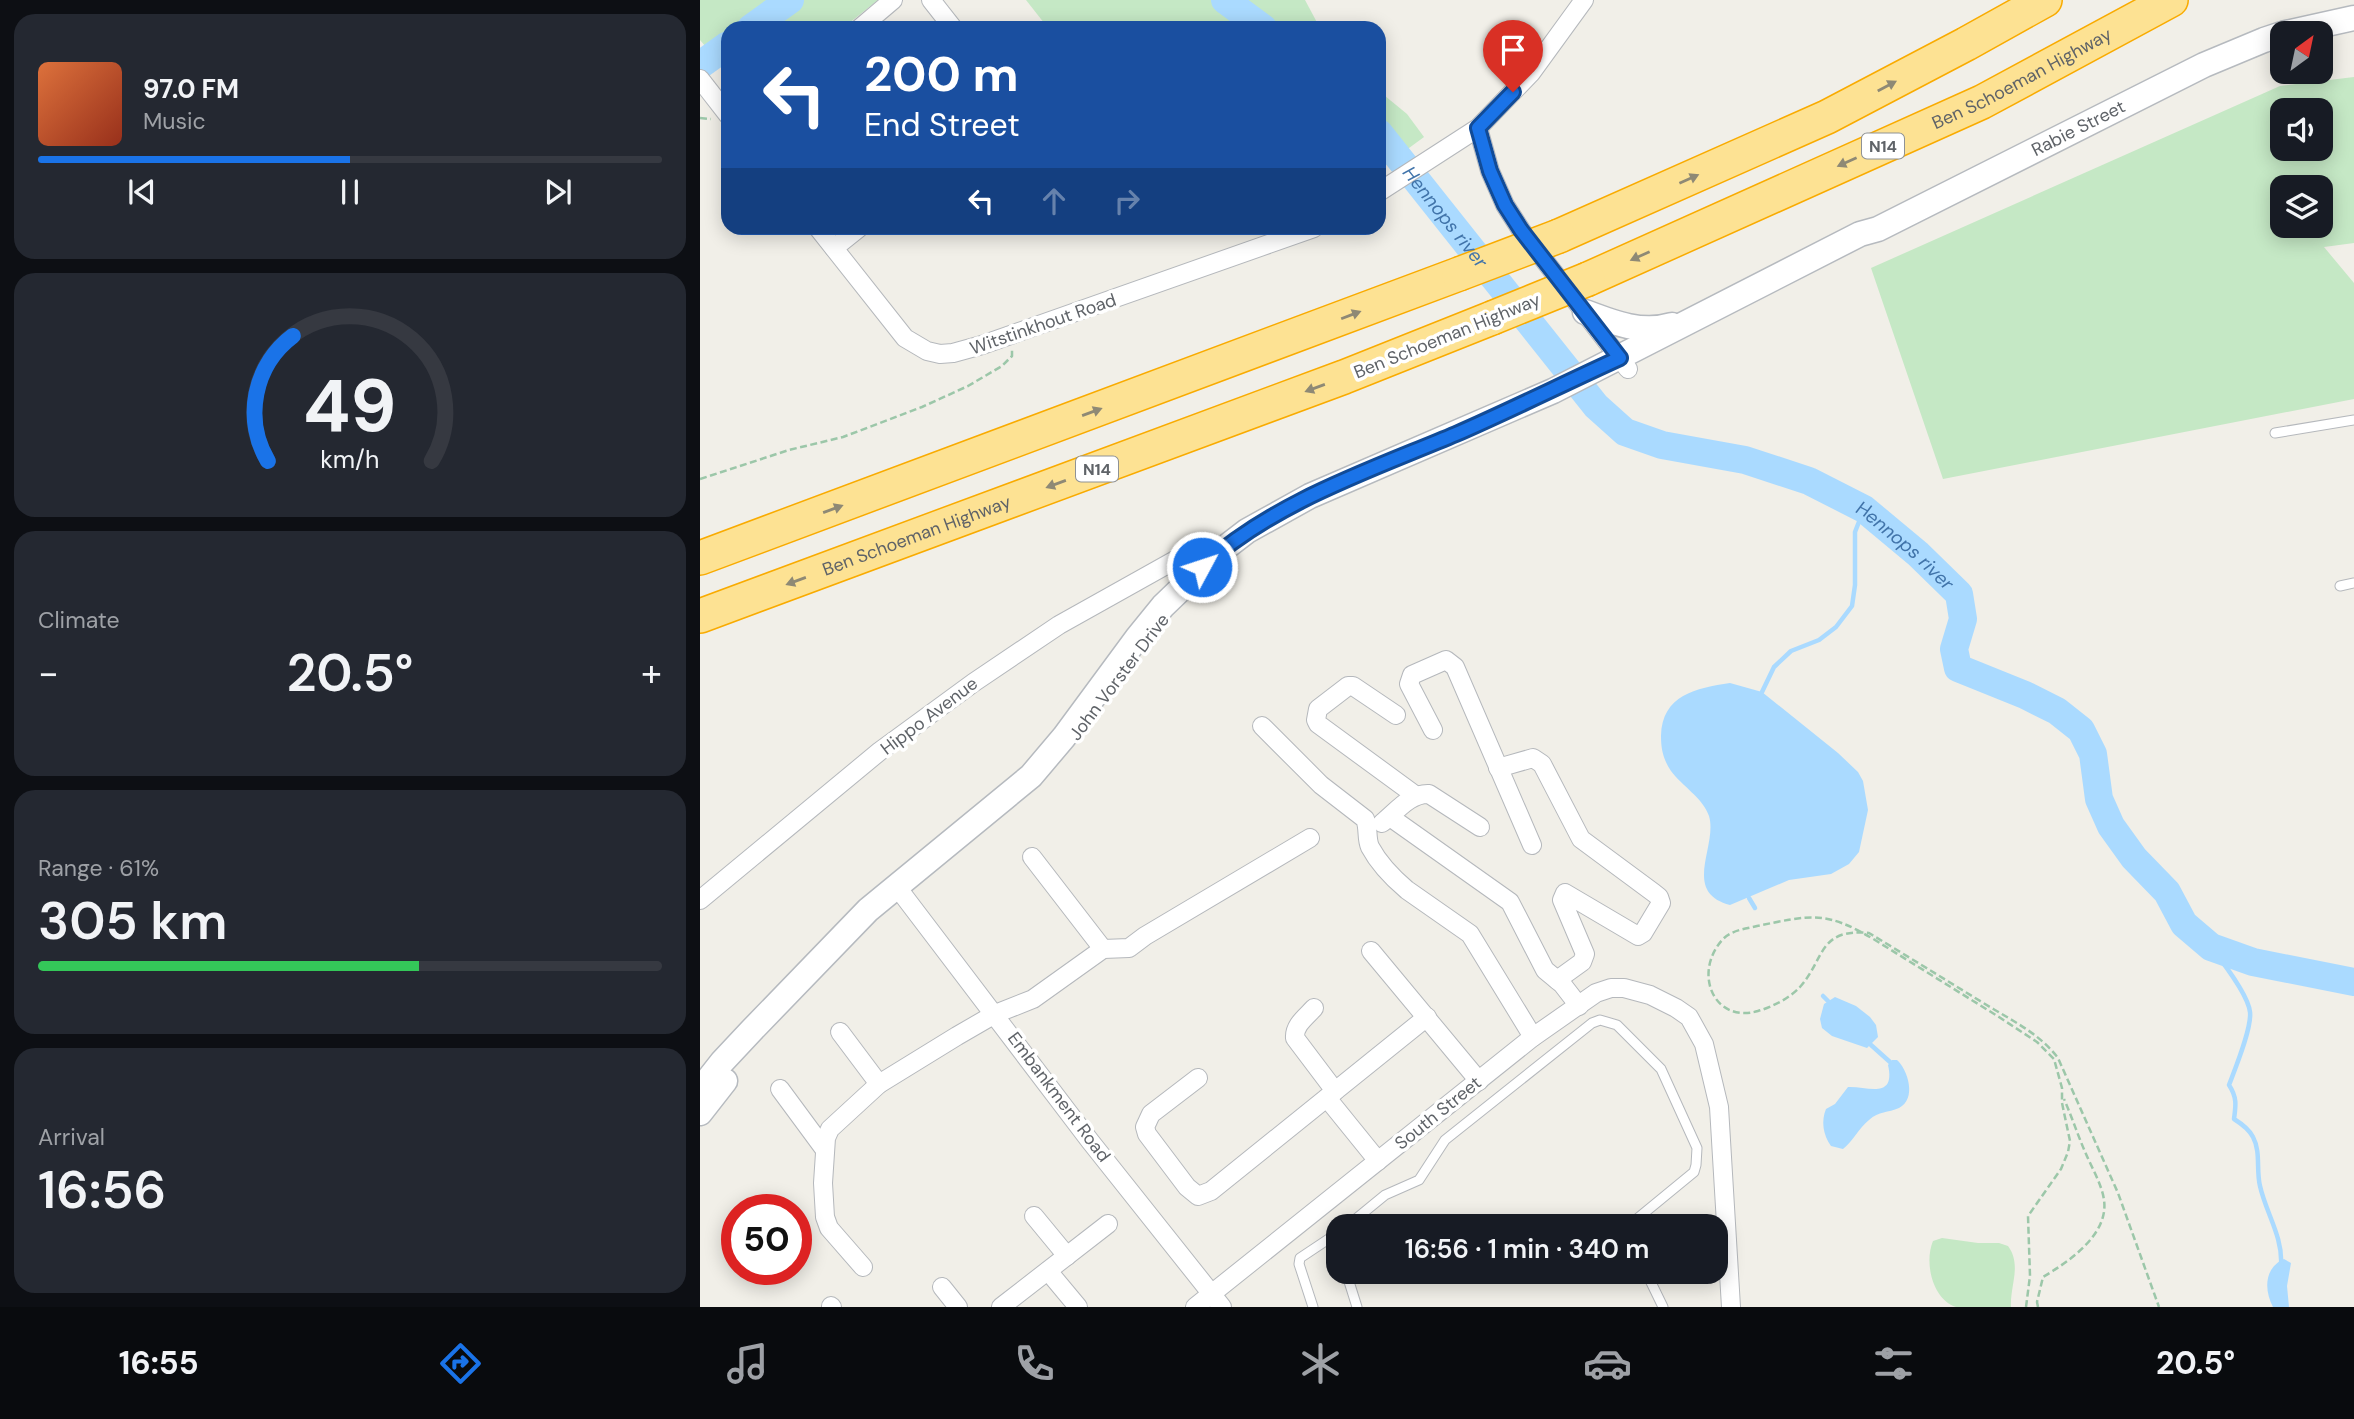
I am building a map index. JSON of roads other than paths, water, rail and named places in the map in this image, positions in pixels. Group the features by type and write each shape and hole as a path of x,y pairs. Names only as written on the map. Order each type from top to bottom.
{"highway":[{"path":"700,558 1559,236 1827,117 2045,0"},
{"name":"Ben Schoeman Highway","path":"700,616 1344,377 1588,279 1982,102 2171,0"}],"main road":[{"name":"Rabie Street","path":"2333,23 2354,18"},
{"name":"Rabie Street","path":"1614,368 1692,320 1860,234 1878,229 2204,65 2270,38"},
{"name":"Rabie Street","path":"1614,368 1741,312 1864,241 1878,229"},
{"path":"1585,313 1622,325 1643,328 1663,328 1692,320"},
{"name":"John Vorster Drive","path":"700,1090 722,1062 842,936 1020,804 1071,743 1135,652 1168,611 1241,544 1282,517 1313,502 1556,397 1614,368"},
{"name":"John Vorster Drive","path":"700,1113 731,1073 794,1004 902,893"}],"street":[{"path":"868,21 893,0"},
{"path":"931,0 948,21"},
{"path":"1386,188 1478,128 1531,74 1584,0"},
{"path":"700,79 721,105"},
{"path":"1478,128 1490,171 1505,205 1585,313 1614,368"},
{"name":"Witstinkhout Road","path":"824,235 905,338 915,345 940,354 953,353 1007,337 1295,235"},
{"path":"834,247 850,235"},
{"name":"Hippo Avenue","path":"700,900 880,751 973,683 1059,625 1177,558"},
{"path":"1433,730 1409,684 1409,679 1412,675 1446,660 1455,667 1532,845"},
{"path":"1396,715 1353,686 1348,686 1318,709 1315,715 1318,724 1415,795"},
{"path":"1262,726 1321,785 1365,819 1370,846 1398,882 1470,934 1533,1037"},
{"path":"1498,768 1533,758 1542,764 1581,839 1659,897 1661,903 1643,933 1638,936 1565,893 1562,900 1585,958 1557,980"},
{"path":"1368,834 1415,795 1429,794 1480,827"},
{"path":"1390,817 1510,902 1545,970 1579,1006"},
{"path":"863,1267 834,1233 825,1217 823,1183 825,1150 830,1129 879,1084 995,1014 1033,999 1103,949 1129,947 1310,838"},
{"path":"1032,857 1103,949"},
{"name":"Embankment Road","path":"902,893 1090,1140 1217,1300"},
{"path":"1371,951 1479,1081"},
{"name":"South Street","path":"1195,1307 1217,1300 1378,1161 1533,1037 1604,990 1624,988 1650,995 1689,1017 1696,1027 1704,1044 1718,1107 1718,1214"},
{"path":"1314,1008 1299,1023 1295,1038 1378,1161"},
{"path":"1198,1078 1151,1114 1145,1127 1147,1135 1187,1187 1198,1196 1211,1191 1427,1017"},
{"path":"840,1031 879,1084"},
{"path":"780,1089 825,1150"},
{"path":"1034,1216 1067,1256"},
{"path":"1001,1307 1108,1224"},
{"path":"1048,1271 1078,1307"},
{"path":"1727,1284 1731,1307"},
{"path":"942,1287 958,1307"}],"lane":[{"path":"2275,433 2354,420"},
{"path":"2340,586 2354,583"},
{"path":"1362,1214 1385,1195 1419,1180 1445,1140 1600,1020 1617,1026 1661,1069 1697,1148 1693,1172 1643,1214"},
{"path":"1313,1307 1299,1264 1300,1258 1326,1241"},
{"path":"1350,1284 1357,1307"},
{"path":"1651,1284 1660,1306"}],"water":[{"path":"1730,683 1762,692 1838,753 1858,772 1863,781 1868,810 1859,852 1849,864 1831,874 1789,880 1730,905 1715,899 1707,890 1704,867 1709,841 1709,816 1702,803 1668,767 1661,736 1667,711 1683,696 1693,691"},
{"path":"1835,997 1856,1006 1876,1025 1878,1037 1867,1048 1832,1036 1822,1028 1820,1019 1824,1004"},
{"path":"1892,1060 1897,1060 1907,1077 1909,1091 1905,1104 1873,1117 1843,1149 1831,1146 1824,1128 1826,1109 1835,1104 1848,1087 1884,1087 1888,1083 1888,1065"},
{"path":"2284,1259 2291,1263 2287,1286 2289,1307 2273,1307 2267,1287 2269,1274 2277,1263"}],"waterway":[{"path":"761,21 790,0"},
{"name":"Hennops river","path":"1225,0 1254,21"},
{"path":"700,65 721,50"},
{"name":"Hennops river","path":"1386,142 1596,406 1625,432 1662,445 1745,460 1809,481 1864,509 1918,554 1959,594 1963,619 1954,649 1958,668 2057,711 2081,730 2093,754 2099,799 2111,826 2134,858 2167,892 2184,924 2211,947 2253,962 2354,982"},
{"path":"1762,692 1774,667 1791,651 1819,640 1836,627 1852,606 1855,585 1855,532 1864,509"},
{"path":"1749,898 1755,908"},
{"path":"2211,947 2240,987 2250,1012 2246,1038 2229,1085 2235,1101 2234,1119 2247,1129 2255,1143 2260,1186 2277,1235 2281,1265"},
{"path":"1823,996 1828,1001"},
{"path":"1871,1045 1890,1062"}]}
